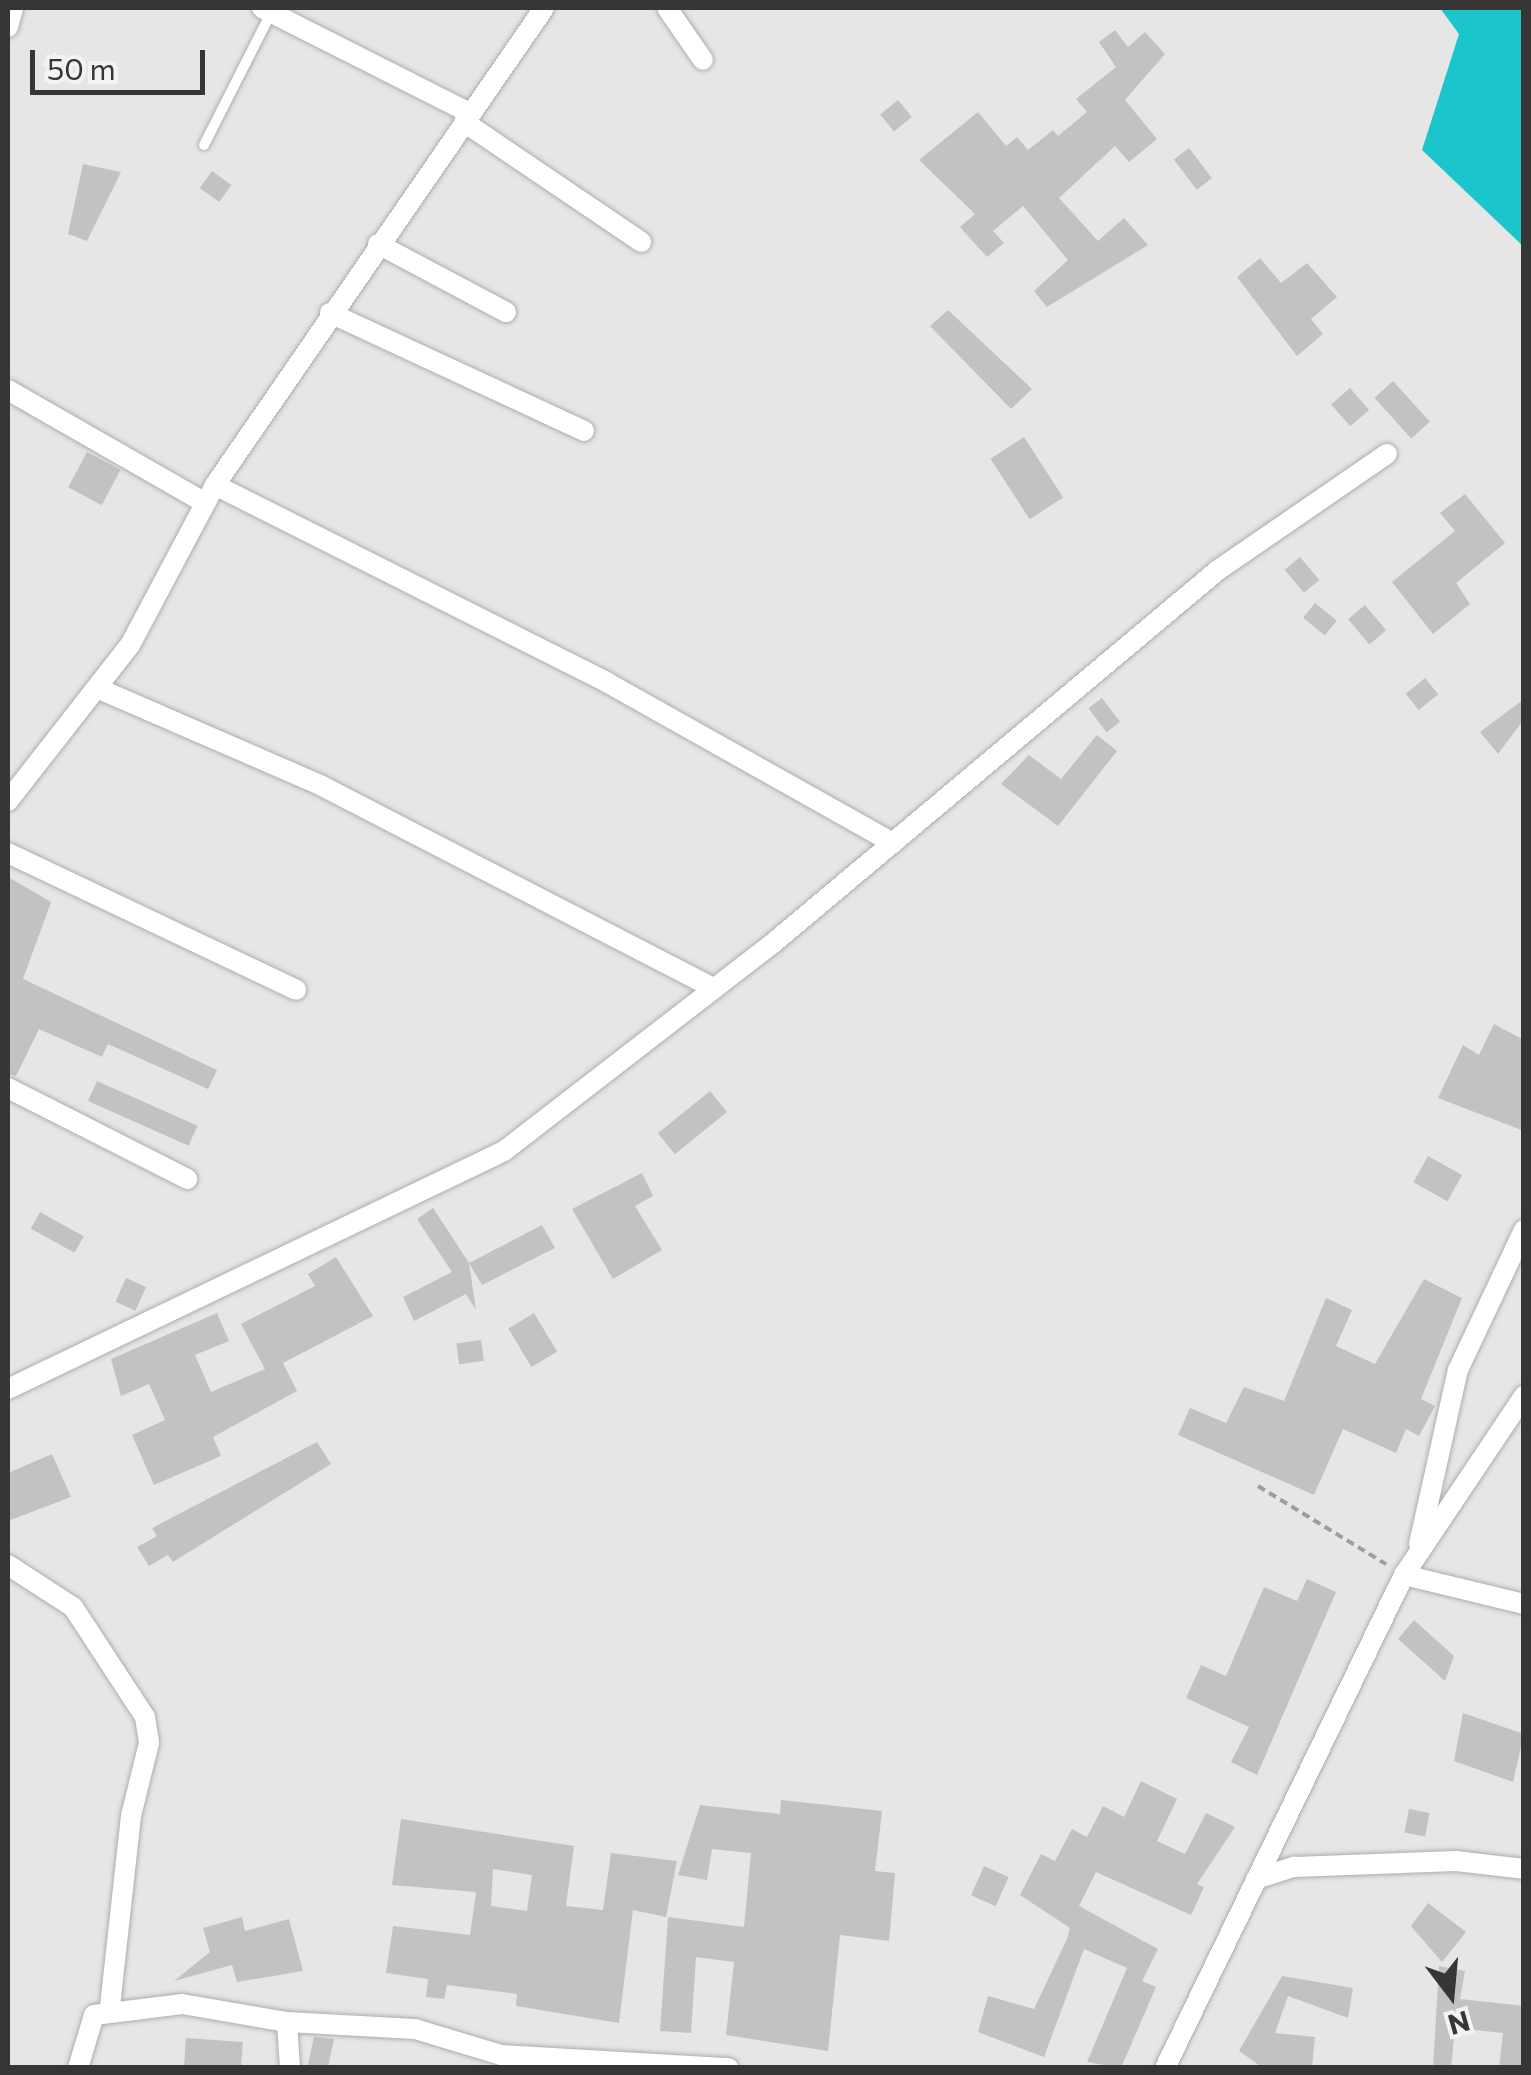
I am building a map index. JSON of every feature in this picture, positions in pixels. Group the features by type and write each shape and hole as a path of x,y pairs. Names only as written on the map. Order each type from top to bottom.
{"street":[{"path":"8,27 12,8"},
{"path":"8,801 130,646 210,494 330,313 544,8"},
{"path":"667,8 703,60"},
{"path":"266,10 467,117 641,242"},
{"path":"378,244 506,312"},
{"path":"330,313 584,431"},
{"path":"8,390 210,494 608,683 893,843"},
{"path":"8,1388 504,1151 893,843 1218,570 1387,454"},
{"path":"97,688 356,802 714,988"},
{"path":"8,853 296,990"},
{"path":"8,1088 187,1180"},
{"path":"1410,1566 1458,1370 1524,1230"},
{"path":"1164,2068 1410,1566 1524,1396"},
{"path":"8,1565 73,1607 145,1717 150,1743 131,1816 110,2007"},
{"path":"1410,1566 1524,1604"},
{"path":"1256,1879 1294,1867 1456,1861 1524,1868"},
{"path":"78,2068 83,2030 110,2007 182,2004 287,2022 414,2029 501,2055 729,2068"},
{"path":"287,2022 290,2068"}],"lane":[{"path":"204,145 266,10"}],"path":[{"path":"1258,1486 1410,1566"}],"water":[{"path":"1440,8 1523,8 1523,246 1422,150 1459,34"}],"building":[{"path":"1115,30 1128,47 1145,32 1165,54 1125,100 1157,139 1129,162 1115,146 1059,198 1098,241 1124,218 1148,245 1047,307 1034,291 1068,260 1023,206 993,231 1004,243 987,257 960,227 975,214 919,160 978,112 1006,146 1017,137 1028,150 1053,130 1058,136 1087,112 1076,99 1116,67 1099,42"},
{"path":"898,100 912,117 894,132 880,114"},
{"path":"1189,148 1212,178 1197,190 1174,159"},
{"path":"83,164 121,172 87,241 68,234"},
{"path":"212,171 231,185 219,202 200,188"},
{"path":"1260,258 1281,283 1307,263 1337,297 1311,319 1323,334 1297,356 1237,277"},
{"path":"948,310 1032,389 1011,409 930,326"},
{"path":"1393,381 1430,422 1411,439 1374,398"},
{"path":"1350,388 1369,410 1350,426 1331,404"},
{"path":"1024,437 1063,497 1030,519 990,459"},
{"path":"87,452 121,470 102,505 68,487"},
{"path":"1465,494 1505,543 1456,583 1470,604 1433,634 1392,582 1455,531 1440,513"},
{"path":"1300,557 1319,580 1304,593 1285,570"},
{"path":"1315,603 1337,621 1325,635 1303,618"},
{"path":"1365,605 1386,630 1369,644 1348,619"},
{"path":"1425,678 1438,694 1419,710 1406,694"},
{"path":"1102,698 1120,722 1106,732 1088,708"},
{"path":"1524,699 1524,719 1498,754 1480,732"},
{"path":"1097,735 1117,751 1058,826 1001,784 1029,755 1061,779"},
{"path":"8,877 51,902 23,979 217,1070 208,1089 108,1044 102,1057 39,1029 16,1076 8,1074"},
{"path":"1494,1024 1524,1040 1524,1131 1438,1098 1463,1045 1479,1055"},
{"path":"97,1081 197,1126 189,1146 88,1101"},
{"path":"710,1091 727,1112 675,1154 658,1133"},
{"path":"1428,1156 1462,1175 1448,1201 1413,1182"},
{"path":"642,1173 653,1196 635,1206 662,1250 613,1279 572,1209"},
{"path":"433,1208 469,1263 476,1310 466,1294 414,1321 403,1297 452,1272 417,1219"},
{"path":"40,1212 84,1236 75,1253 31,1229"},
{"path":"542,1225 555,1248 482,1285 469,1263"},
{"path":"336,1257 373,1316 283,1363 297,1391 213,1437 221,1456 154,1485 132,1435 165,1420 149,1384 121,1396 111,1359 217,1313 229,1341 195,1355 211,1392 265,1369 241,1324 315,1286 308,1274"},
{"path":"126,1278 146,1287 136,1311 115,1302"},
{"path":"1424,1279 1462,1298 1421,1399 1435,1406 1419,1436 1406,1429 1396,1453 1343,1429 1314,1495 1178,1435 1190,1408 1226,1423 1244,1387 1284,1401 1326,1298 1352,1310 1336,1346 1375,1364"},
{"path":"534,1313 557,1352 531,1367 508,1328"},
{"path":"481,1340 484,1361 459,1364 456,1343"},
{"path":"317,1442 331,1464 173,1562 168,1555 149,1566 137,1547 157,1536 152,1528"},
{"path":"52,1454 71,1497 8,1521 8,1473"},
{"path":"1307,1579 1336,1592 1257,1775 1231,1762 1249,1727 1186,1698 1201,1665 1226,1676 1264,1587 1297,1601"},
{"path":"1414,1620 1454,1656 1445,1681 1398,1639"},
{"path":"1463,1713 1524,1734 1513,1782 1454,1761"},
{"path":"1141,1781 1177,1799 1157,1841 1185,1854 1206,1813 1235,1827 1197,1884 1204,1887 1191,1915 1096,1872 1079,1906 1158,1949 1142,1981 1156,1987 1121,2068 1087,2062 1127,1968 1084,1949 1044,2057 978,2032 988,1996 1034,2009 1067,1939 1070,1928 1020,1895 1041,1854 1055,1861 1072,1829 1087,1837 1103,1806 1124,1817"},
{"path":"781,1800 882,1811 875,1871 895,1873 889,1941 840,1935 828,2051 726,2035 734,1962 696,1957 691,2033 660,2031 668,1917 744,1927 751,1853 712,1849 707,1880 678,1875 700,1805 780,1814"},
{"path":"1409,1809 1430,1813 1425,1837 1404,1833"},
{"path":"401,1819 574,1846 566,1906 603,1910 611,1853 677,1861 666,1917 633,1910 619,2023 516,2006 517,1994 447,1985 444,1999 426,1997 428,1979 386,1973 393,1926 470,1935 476,1892 392,1885","holes":["493,1869 532,1875 527,1911 491,1906"]},
{"path":"984,1866 1009,1877 996,1906 971,1895"},
{"path":"1428,1903 1466,1932 1442,1962 1411,1926"},
{"path":"242,1917 245,1931 289,1919 303,1971 237,1982 232,1965 174,1981 210,1952 203,1928"},
{"path":"1439,1966 1465,1971 1460,1999 1524,2006 1524,2068 1499,2068 1503,2033 1455,2028 1451,2068 1433,2068"},
{"path":"1282,1976 1353,1988 1348,2018 1288,1996 1275,2033 1315,2037 1312,2068 1263,2068 1239,2051"},
{"path":"314,2037 334,2039 328,2068 307,2068"},
{"path":"186,2038 243,2042 241,2068 184,2068"}]}
